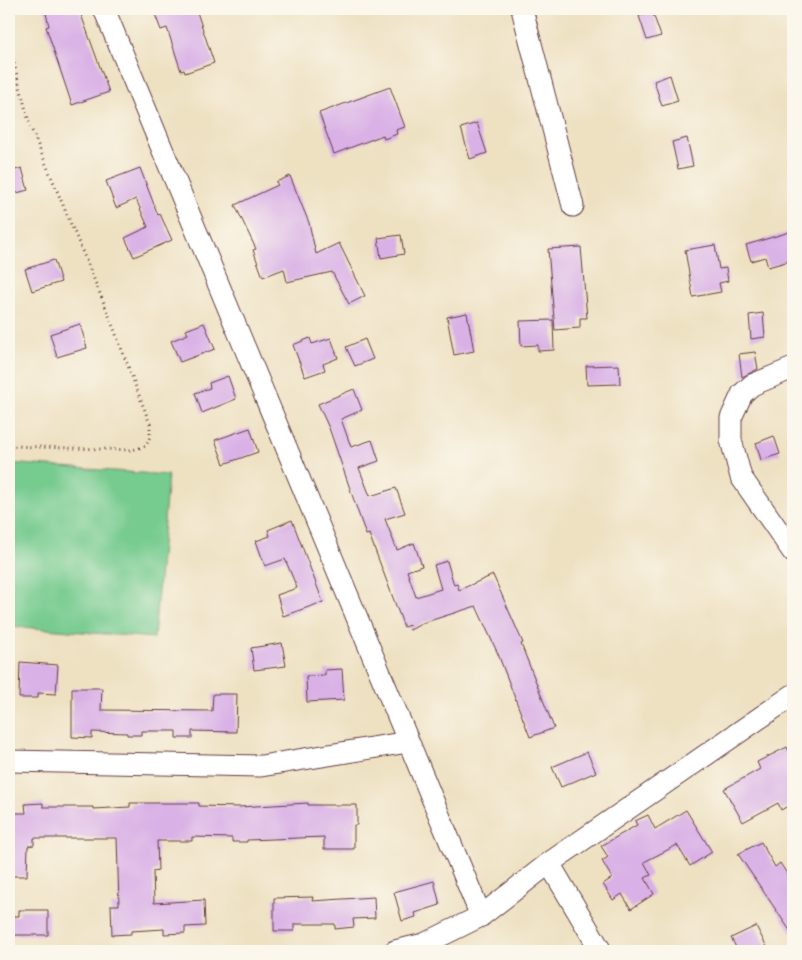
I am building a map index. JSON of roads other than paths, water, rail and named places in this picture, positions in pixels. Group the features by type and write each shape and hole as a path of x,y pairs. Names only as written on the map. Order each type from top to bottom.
{"street":[{"path":"104,9 481,916"},
{"path":"522,9 573,206"},
{"path":"793,368 752,384 742,394 731,418 731,440 741,477 793,552"},
{"path":"395,951 424,944 481,916 549,863 793,695"},
{"path":"9,760 261,766 408,742"},
{"path":"549,863 601,951"}]}
